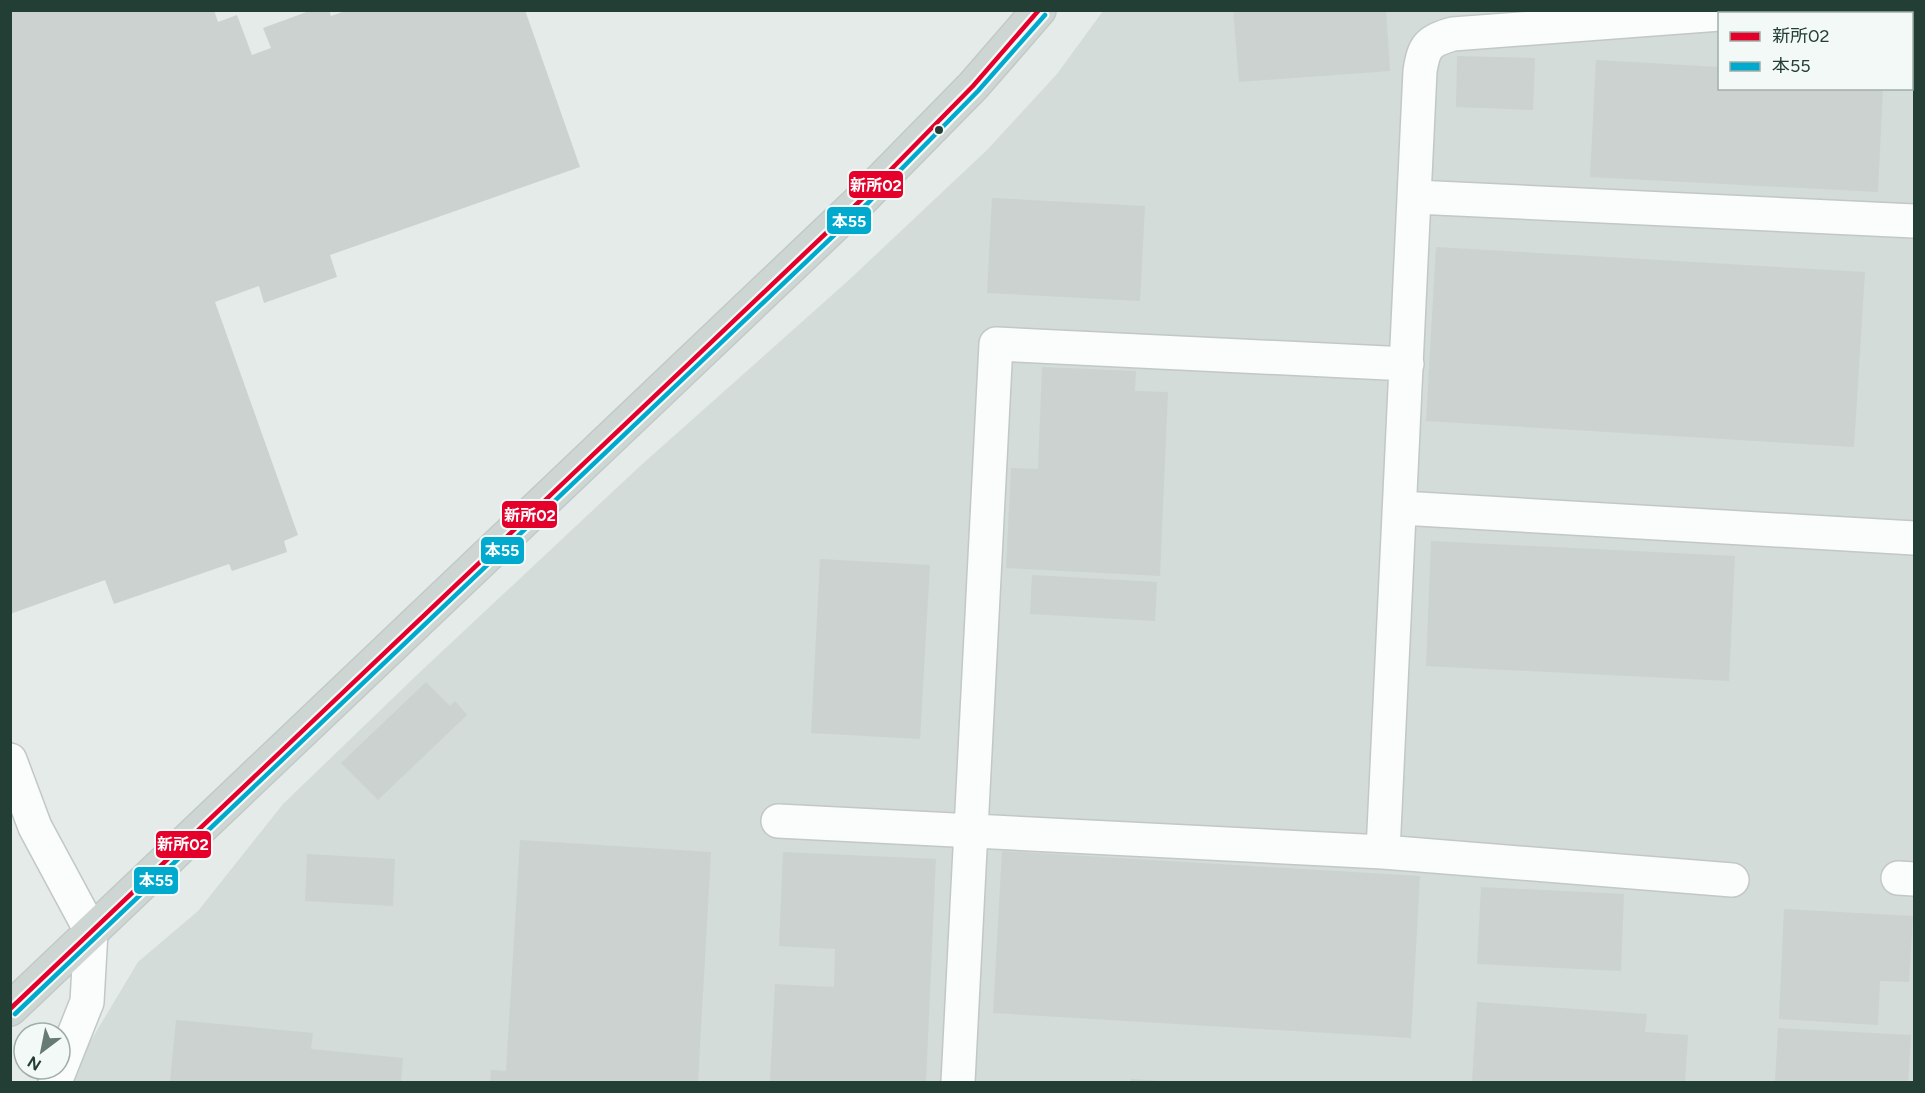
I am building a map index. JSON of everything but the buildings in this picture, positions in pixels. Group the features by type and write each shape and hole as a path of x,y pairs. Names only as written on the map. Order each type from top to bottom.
{"main road":[{"path":"10,1009 733,325 973,86 1039,10"}],"street":[{"path":"1742,12 1762,10"},
{"path":"1383,852 1420,71 1423,52 1434,39 1453,34 1559,18 1718,14"},
{"path":"1414,197 1914,221"},
{"path":"958,1083 996,344 1407,364"},
{"path":"1401,508 1914,537"},
{"path":"10,760 35,826 91,931 87,1002 55,1083"},
{"path":"778,821 1383,852 1732,880"}],"shaded area":[{"path":"1103,11 1914,11 1914,1082 72,1082 87,1047 138,962 198,911 283,804 639,467 850,279 987,150 1057,74"}],"transit line":[{"name":"新所02","path":"10,1009 863,198 973,86 1039,10"},
{"name":"本55","path":"15,1014 868,203 978,91 1045,15"}]}
